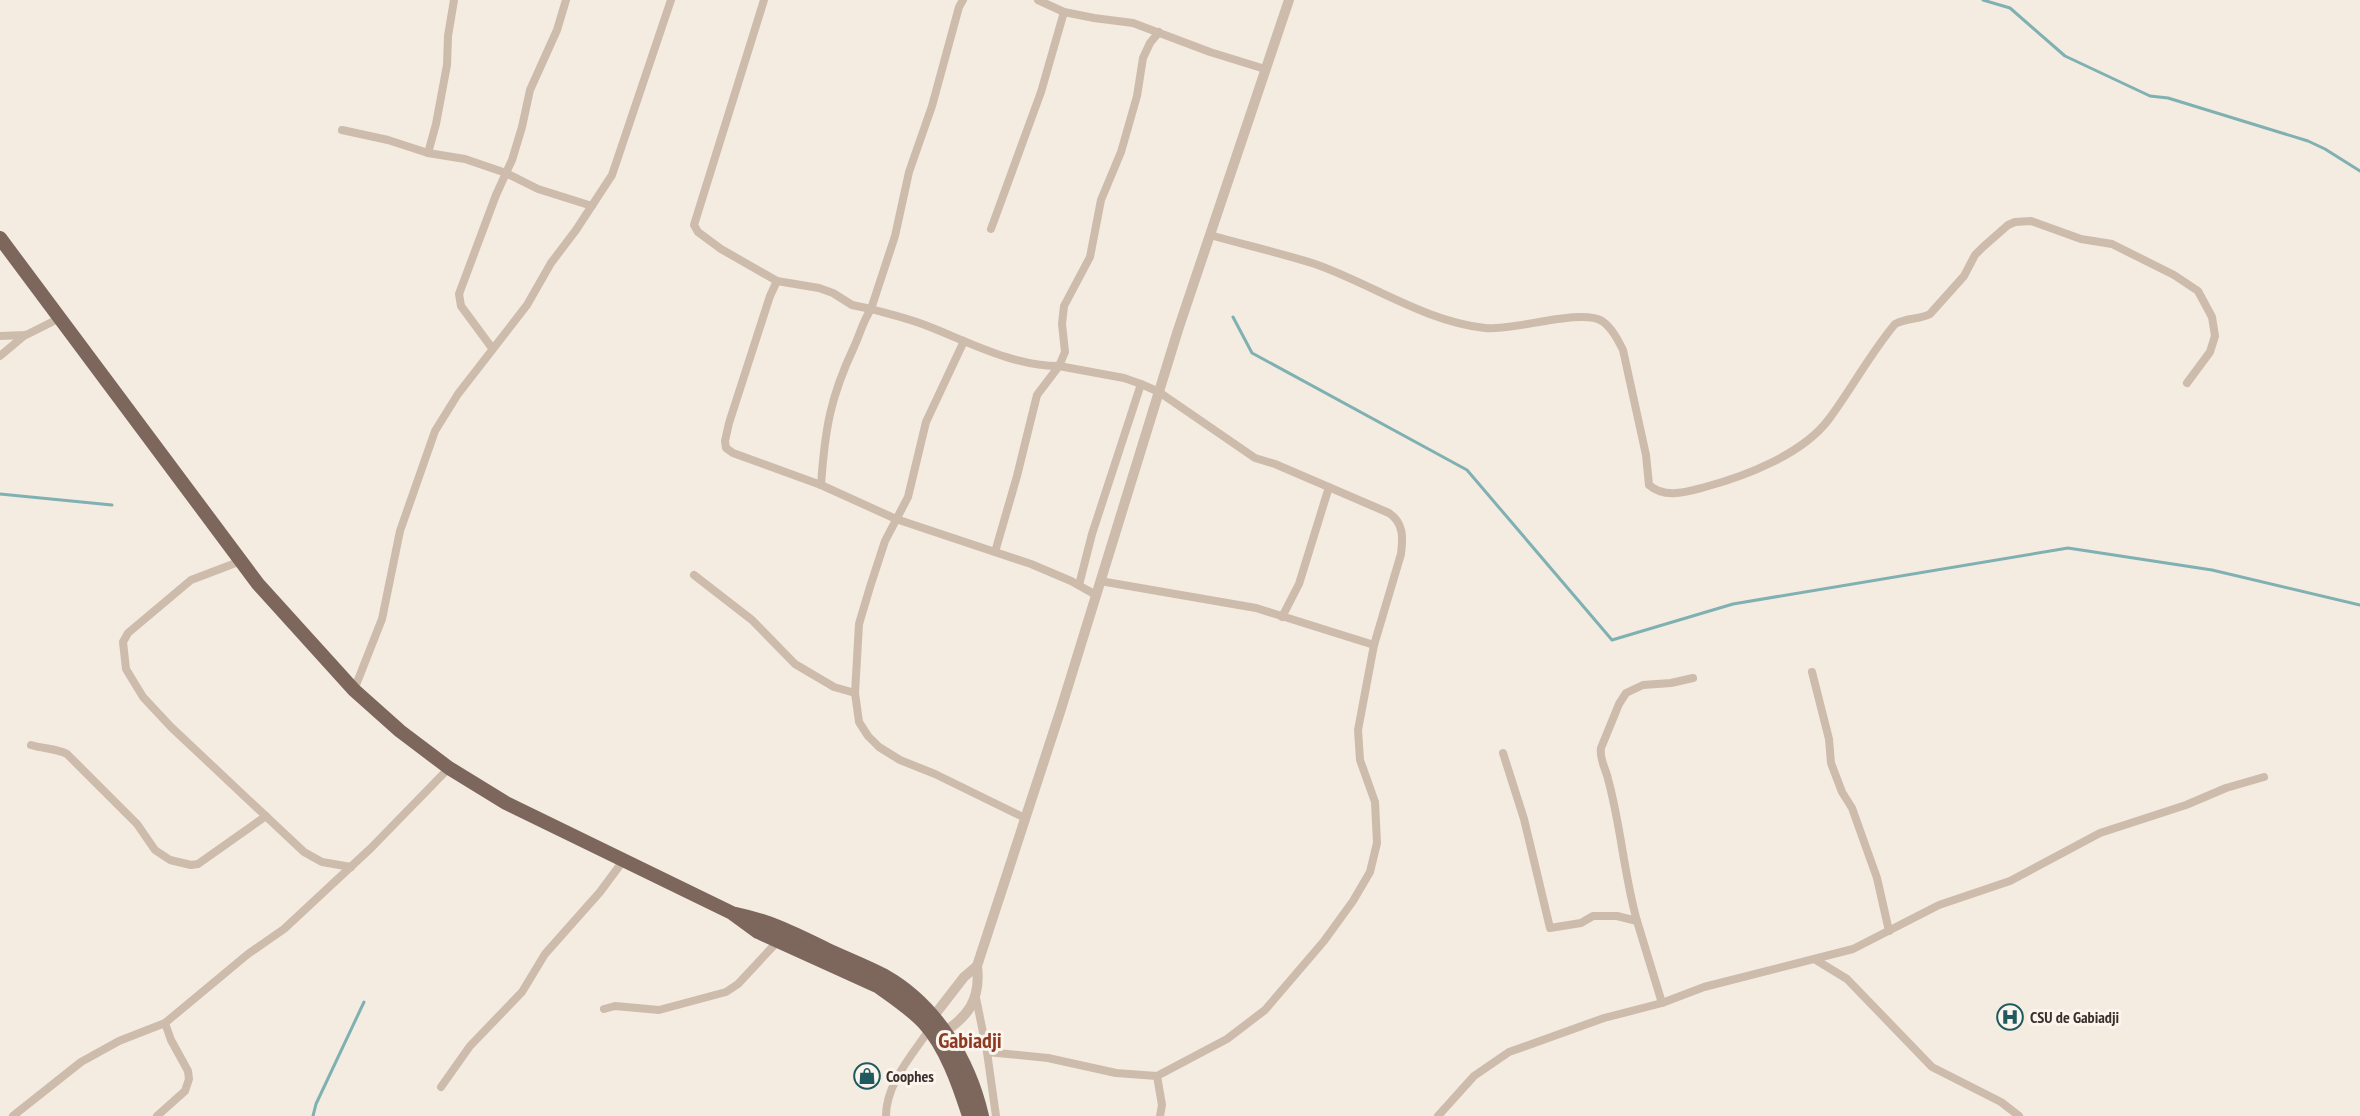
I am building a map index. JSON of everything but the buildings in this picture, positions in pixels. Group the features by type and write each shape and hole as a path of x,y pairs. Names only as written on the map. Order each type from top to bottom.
{"main road":[{"path":"0,238 258,584 354,690 400,731 449,768 506,803 732,913 758,932 879,987 933,1028 958,1052 977,1095 982,1116"},
{"path":"732,913 763,919 884,976 920,1003 954,1075 969,1116"}],"street":[{"path":"428,153 447,64 448,36 454,0"},
{"path":"492,348 461,306 459,294 522,127 530,90 557,30 566,0"},
{"path":"354,690 382,619 400,531 429,443 444,415 492,348 527,305 551,263 612,175 670,0"},
{"path":"764,0 694,225 698,232 721,249 777,281 819,288 833,293 852,305 923,324 983,349 1043,366 1059,366 1124,378 1159,392 1255,458 1275,464 1389,513 1395,517 1402,530 1401,554 1374,645 1358,736 1360,760 1375,802 1377,843 1370,872 1336,926 1266,1010 1227,1039 1156,1076 1116,1073 1048,1058 987,1052"},
{"path":"821,485 824,440 836,386 862,323 871,309 895,236 909,172 932,105 959,7 963,0"},
{"path":"1038,0 1064,12 1133,23 1210,52 1265,69"},
{"path":"933,1028 968,1011 976,998 979,985 977,966 1159,392 1289,0"},
{"path":"992,229 1041,92 1064,12"},
{"path":"995,552 1037,395 1059,366 1065,352 1062,324 1064,306 1090,256 1101,200 1121,152 1137,96 1143,58 1150,43 1159,32"},
{"path":"342,130 388,140 428,153 453,156 506,172 538,189 592,206"},
{"path":"1210,235 1316,265 1401,303 1465,325 1503,329 1579,318 1595,318 1604,322 1623,350 1646,455 1649,484 1662,493 1682,493 1720,483 1789,453 1810,438 1829,419 1895,324 1906,318 1924,318 1930,314 1964,276 1975,255 2008,225 2015,222 2031,221 2081,239 2112,244 2192,286 2208,306 2215,327 2215,336 2210,352 2187,383"},
{"path":"777,281 770,296 729,423 726,448 733,453 821,485 896,519 1031,564 1096,595"},
{"path":"0,356 26,335 60,318"},
{"path":"0,336 26,335"},
{"path":"964,341 926,422 908,497 885,541 859,624 855,693 859,722 879,747 900,760 1025,818"},
{"path":"1079,585 1092,534 1140,384"},
{"path":"1282,617 1299,584 1329,487"},
{"path":"241,561 191,580 128,633 123,642 128,674 143,697 171,727 314,858 322,862 351,867"},
{"path":"694,575 752,620 795,664 834,687 855,693"},
{"path":"1100,581 1256,608 1374,645"},
{"path":"1812,672 1829,739 1831,763 1842,792 1852,808 1878,878 1889,931"},
{"path":"1662,1003 1637,921 1608,779 1600,754 1618,704 1626,693 1643,685 1671,683 1693,678"},
{"path":"31,746 67,754 137,824 155,849 170,860 191,865 198,864 266,816"},
{"path":"1503,753 1524,819 1550,928 1581,923 1593,916 1617,916 1637,921"},
{"path":"13,1116 81,1062 119,1041 165,1023 248,954 284,929 351,867 449,768"},
{"path":"1438,1116 1470,1080 1509,1053 1604,1018 1662,1003 1704,987 1852,949 1956,898 2010,881 2100,833 2186,805 2226,788 2264,777"},
{"path":"441,1087 464,1053 522,992 545,954 600,892 623,861"},
{"path":"604,1009 615,1006 659,1010 726,992 738,984 778,941"},
{"path":"1816,960 1847,979 1932,1067 2001,1102 2019,1116"},
{"path":"886,1116 891,1090 898,1076 933,1028 964,977 977,966"},
{"path":"976,998 987,1052 996,1116"},
{"path":"156,1116 185,1091 189,1079 188,1071 171,1040 165,1023"},
{"path":"1156,1076 1162,1106 1160,1116"}],"waterway":[{"path":"1983,0 2010,8 2065,56 2150,96 2168,98 2308,141 2360,171"},
{"path":"1233,317 1252,353 1467,470 1612,640 1733,604 2068,548 2212,570 2360,605"},
{"path":"0,494 112,505"},
{"path":"313,1116 316,1104 364,1002"}],"place":[{"name":"CSU de Gabiadji","path":"2010,1017"},
{"name":"Coophes","path":"867,1076"}],"district":[{"name":"Gabiadji","path":"970,1040"}]}
